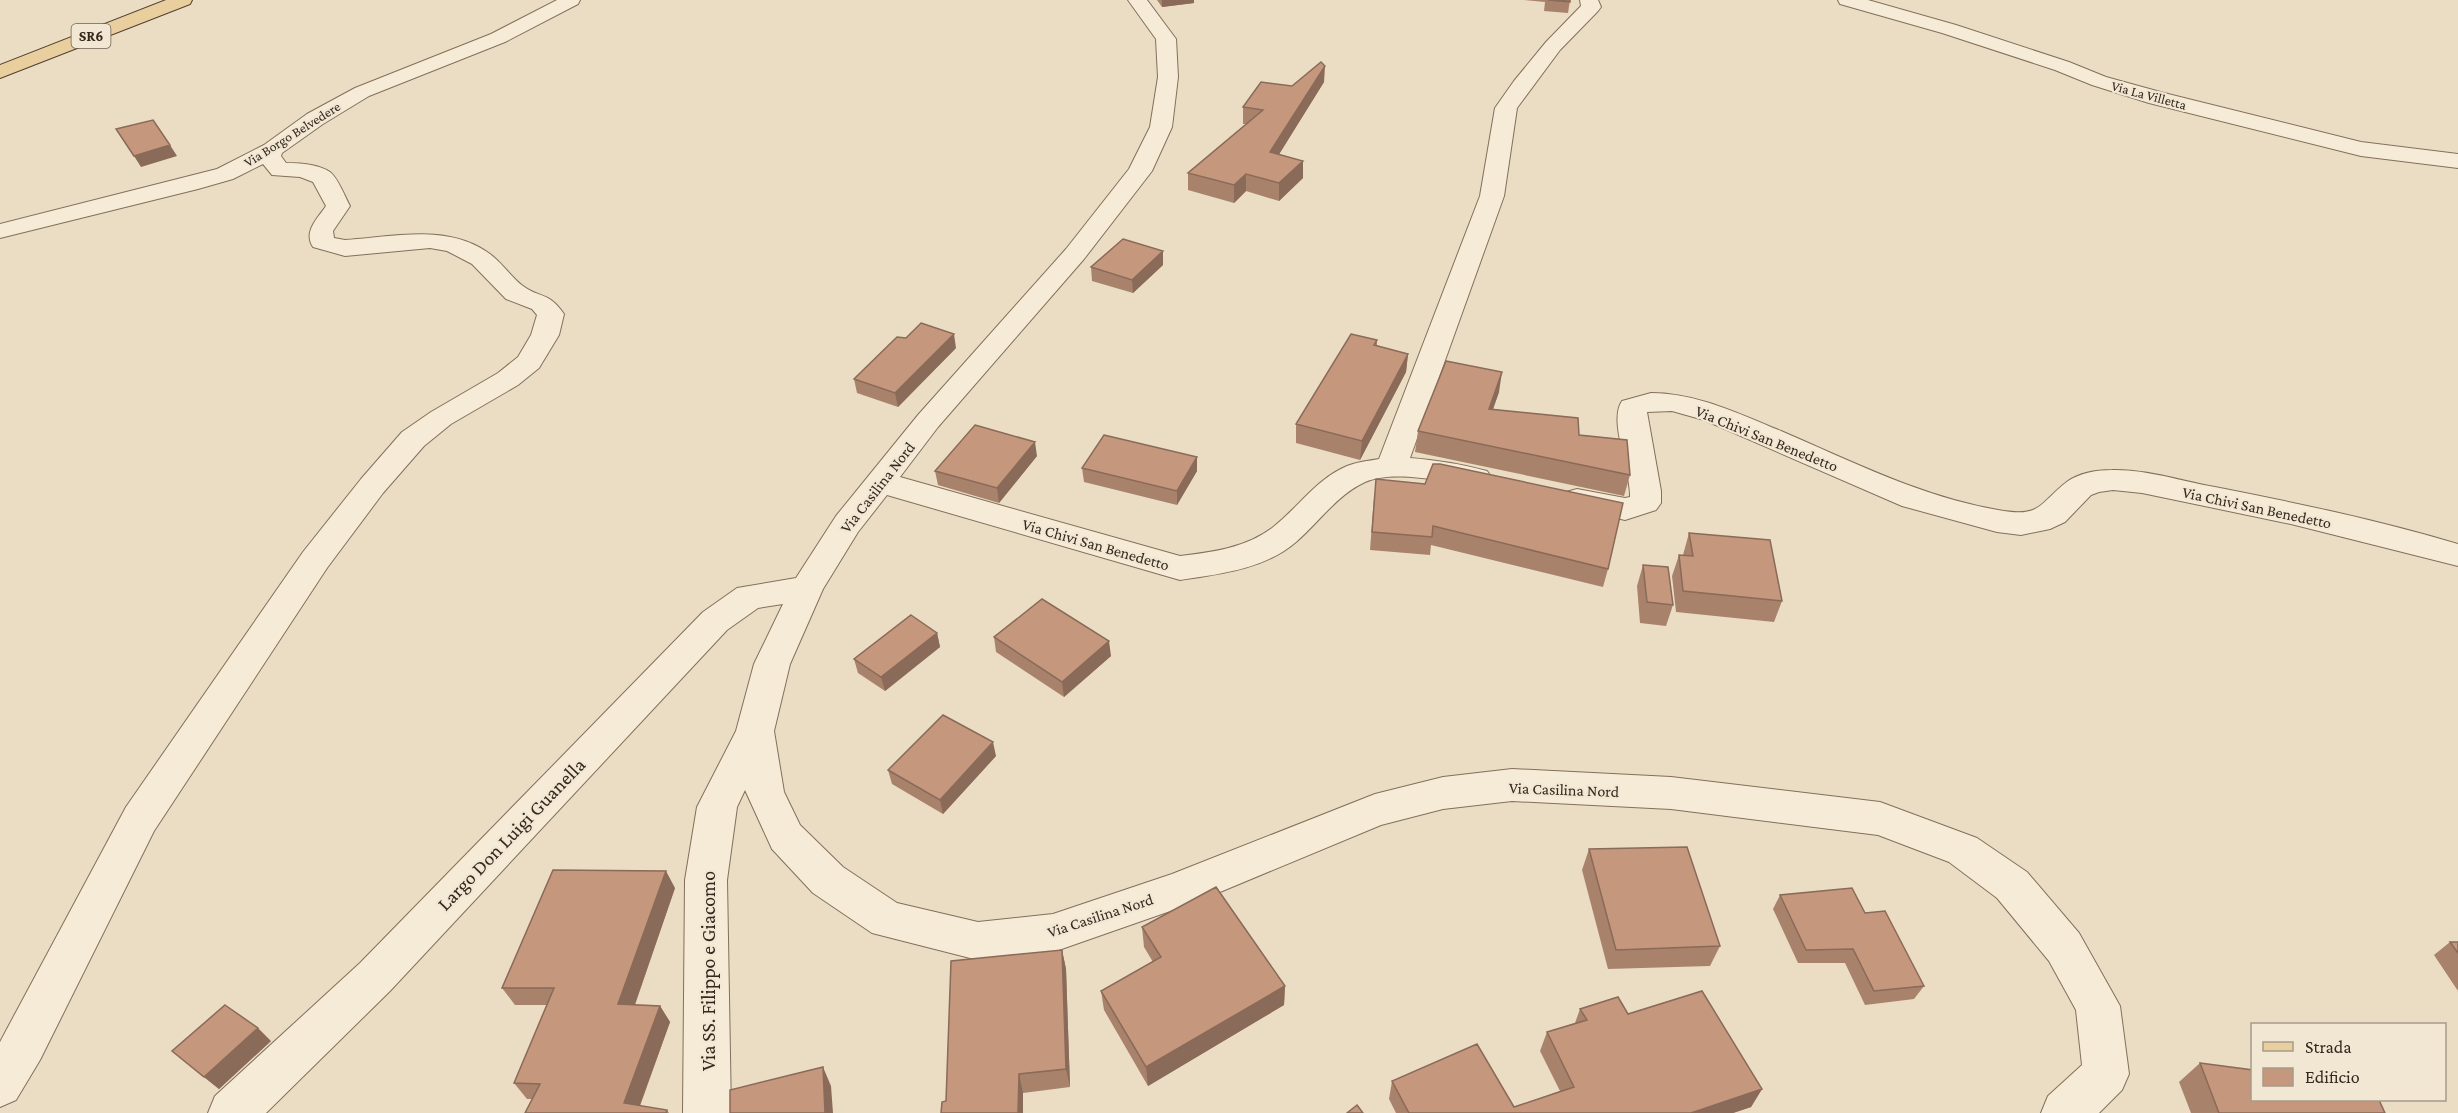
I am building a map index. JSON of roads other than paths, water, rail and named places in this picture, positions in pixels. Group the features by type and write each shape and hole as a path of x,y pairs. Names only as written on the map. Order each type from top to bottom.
{"main road":[{"name":"SR6","path":"0,72 183,0"}],"street":[{"name":"Via Borgo Belvedere","path":"0,231 202,181 235,170 272,150 315,119 362,92 498,38 572,0"},
{"name":"Via Casilina Nord","path":"1137,0 1166,39 1168,77 1161,127 1140,171 1075,255 928,421 847,524 807,588 772,664 755,732 765,792 786,837 828,880 887,920 978,941 1053,933 1180,890 1375,810 1443,793 1512,785 1671,793 1880,819 1963,850 2012,885 2064,947 2098,1006 2106,1074 2065,1113"},
{"path":"1391,467 1492,196 1506,108 1521,85 1553,46 1591,7 1589,0"},
{"name":"Via La Villetta","path":"1847,0 1949,29 2062,66 2099,81 2157,98 2361,148 2458,161"},
{"path":"0,1084 24,1045 140,819 315,560 372,486 413,439 441,418 508,379 529,362 545,335 551,314 541,303 515,293 481,259 453,244 430,241 345,248 322,242 321,231 338,207 322,177 302,170 280,170 269,157 272,150"},
{"name":"Via Chivi San Benedetto","path":"1555,495 1625,509 1645,503 1647,486 1632,423 1632,407 1651,402 1673,402 1714,414 1913,499 1997,521 2021,524 2039,521 2054,514 2080,488 2093,482 2113,480 2142,483 2291,513 2458,555"},
{"name":"Via Chivi San Benedetto","path":"880,482 1180,568 1224,562 1252,553 1283,536 1335,486 1358,472 1391,467 1438,470 1508,485"},
{"name":"Largo Don Luigi Guanella","path":"232,1113 375,976 715,621 749,597 807,588"},
{"name":"Via SS. Filippo e Giacomo","path":"707,1113 706,880 717,807 755,732"}]}
